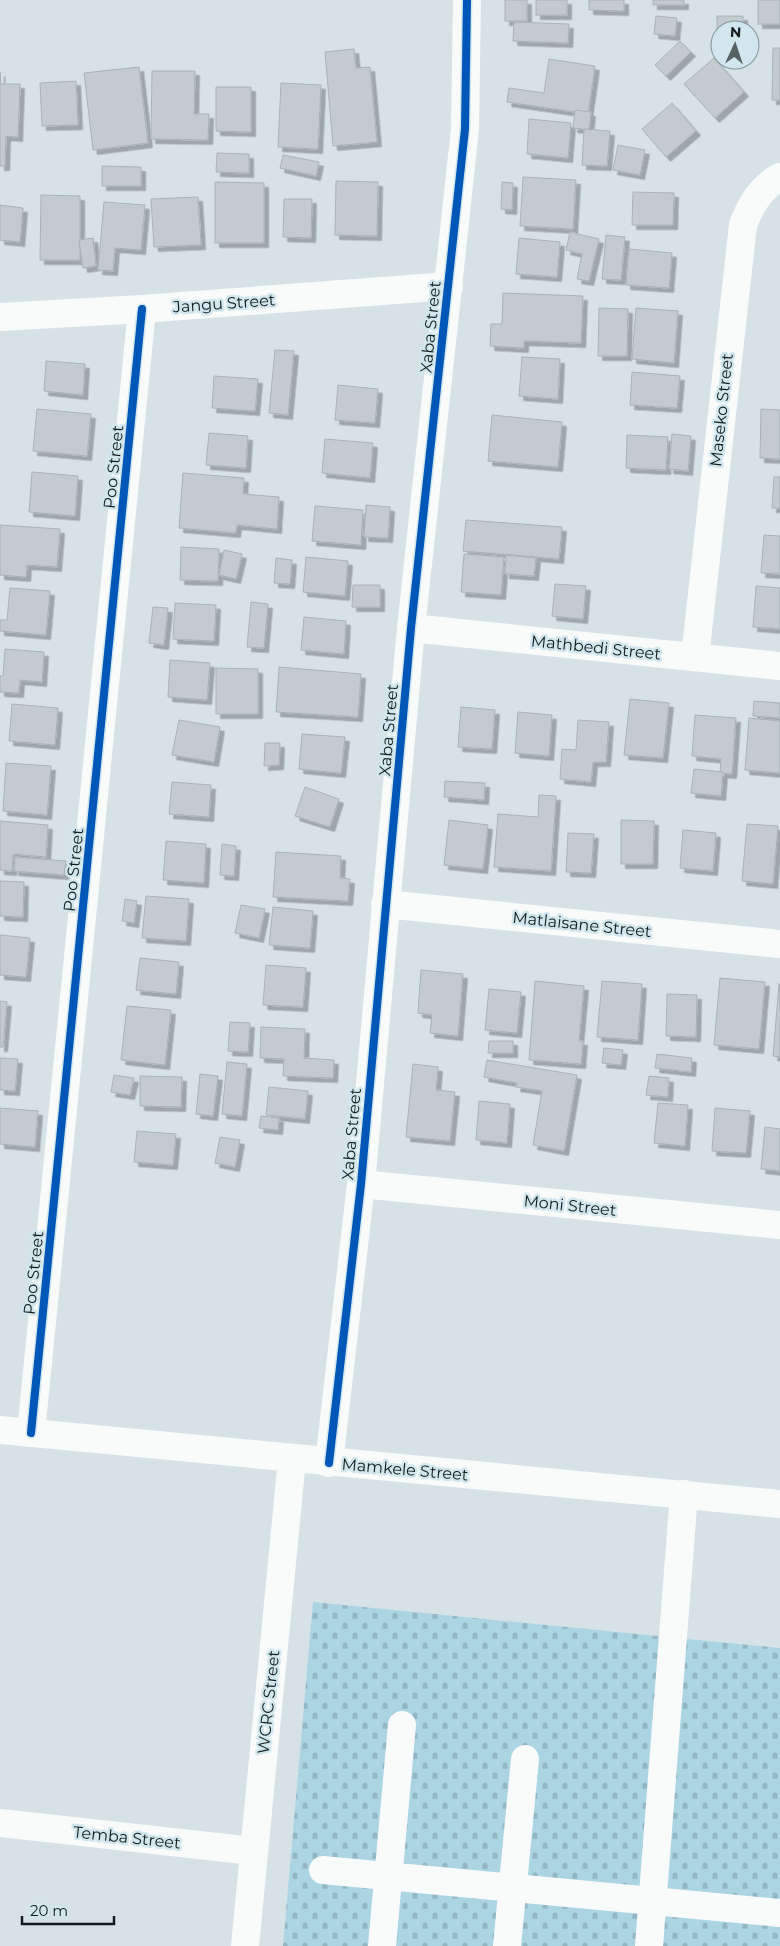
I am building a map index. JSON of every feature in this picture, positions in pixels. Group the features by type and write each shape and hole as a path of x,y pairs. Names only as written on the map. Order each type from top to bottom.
{"street":[{"name":"Xaba Street","path":"329,1463 361,1184 411,628 465,129 467,0"},
{"name":"Maseko Street","path":"695,657 742,225 750,207 760,194 780,177"},
{"name":"Jangu Street","path":"0,317 142,309 449,286"},
{"name":"Poo Street","path":"31,1433 142,309"},
{"name":"Mathbedi Street","path":"411,628 780,666"},
{"name":"Matlaisane Street","path":"385,904 780,944"},
{"name":"Moni Street","path":"361,1184 780,1226"},
{"name":"Mamkele Street","path":"0,1430 329,1463 780,1504"},
{"name":"WCRC Street","path":"245,1946 292,1458"},
{"path":"649,1946 651,1900 684,1494"},
{"path":"382,1946 402,1725"},
{"path":"506,1946 525,1758"},
{"name":"Temba Street","path":"0,1823 253,1851"},
{"path":"323,1870 780,1913"}],"green space":[{"path":"313,1602 780,1648 780,1946 283,1946"}],"building":[{"path":"505,0 527,0 527,21 505,21"},
{"path":"536,0 567,0 567,15 536,15"},
{"path":"589,0 624,0 624,11 589,10"},
{"path":"653,0 684,0 684,5 653,5"},
{"path":"758,0 780,0 780,24 760,24 760,20 758,20"},
{"path":"656,16 677,18 675,36 654,34"},
{"path":"717,16 743,16 743,20 717,20"},
{"path":"514,22 569,24 568,43 513,41"},
{"path":"680,41 691,52 666,76 655,65"},
{"path":"773,48 780,48 780,100 772,100"},
{"path":"354,49 356,68 370,67 377,142 333,146 325,52"},
{"path":"549,59 595,66 588,114 507,102 509,88 544,93"},
{"path":"710,61 710,70 725,70 744,92 715,118 684,84"},
{"path":"139,67 148,143 93,150 84,73"},
{"path":"152,71 195,71 194,114 209,114 208,140 151,139"},
{"path":"0,72 1,84 20,84 18,137 6,136 5,166 0,166"},
{"path":"76,81 78,125 42,126 40,83"},
{"path":"281,83 321,85 318,149 278,147"},
{"path":"216,87 251,87 251,132 216,131"},
{"path":"672,103 696,131 666,157 642,129"},
{"path":"575,110 591,112 589,130 573,128"},
{"path":"529,119 571,123 568,158 527,154"},
{"path":"584,129 610,131 607,166 582,165"},
{"path":"618,145 645,150 640,175 613,170"},
{"path":"217,153 249,154 249,173 216,172"},
{"path":"283,155 319,162 316,176 280,168"},
{"path":"102,166 141,167 141,186 102,186"},
{"path":"523,177 576,180 573,229 520,226"},
{"path":"336,181 378,182 377,236 335,235"},
{"path":"215,182 264,183 264,243 215,243"},
{"path":"502,182 513,183 512,210 501,209"},
{"path":"633,192 674,193 673,225 632,225"},
{"path":"41,195 80,196 80,260 40,260"},
{"path":"198,197 201,245 154,247 151,199"},
{"path":"284,199 312,199 311,238 283,237"},
{"path":"104,202 145,205 141,250 115,248 113,271 98,270"},
{"path":"0,205 23,208 20,242 0,240"},
{"path":"570,232 599,239 589,281 577,279 582,254 566,250"},
{"path":"606,235 625,237 621,280 602,279"},
{"path":"93,238 96,266 83,268 79,240"},
{"path":"519,238 560,242 557,277 516,274"},
{"path":"629,249 672,253 669,288 626,285"},
{"path":"503,293 583,296 581,343 524,341 524,348 490,346 491,324 502,324"},
{"path":"599,308 628,309 627,356 598,356"},
{"path":"636,308 678,311 674,363 632,359"},
{"path":"275,350 294,351 288,415 269,413"},
{"path":"522,357 560,359 558,399 519,396"},
{"path":"46,361 85,364 83,395 44,391"},
{"path":"632,372 680,376 677,408 630,405"},
{"path":"214,376 258,379 255,411 212,408"},
{"path":"338,385 378,389 375,423 335,420"},
{"path":"37,409 91,414 87,456 33,451"},
{"path":"761,409 780,410 780,459 760,458"},
{"path":"492,415 562,422 558,467 488,461"},
{"path":"209,433 248,436 246,468 206,465"},
{"path":"672,434 691,436 688,471 669,469"},
{"path":"627,435 668,437 666,470 626,468"},
{"path":"325,439 373,443 370,478 322,473"},
{"path":"32,472 78,476 75,516 29,512"},
{"path":"183,473 244,478 243,494 279,497 277,529 237,525 236,533 179,528"},
{"path":"774,477 780,477 780,508 772,508"},
{"path":"366,505 390,507 388,538 364,537"},
{"path":"315,506 363,510 361,545 312,541"},
{"path":"466,520 562,527 559,559 463,551"},
{"path":"0,525 60,529 57,567 27,565 26,577 0,575"},
{"path":"764,535 780,536 780,574 761,573"},
{"path":"181,547 219,549 218,581 180,580"},
{"path":"224,550 242,554 236,579 219,575"},
{"path":"464,554 504,557 501,595 461,592"},
{"path":"506,555 536,558 534,576 505,574"},
{"path":"306,557 348,561 345,596 303,592"},
{"path":"276,558 292,560 290,584 274,583"},
{"path":"555,584 586,586 583,619 552,616"},
{"path":"353,585 380,585 380,607 352,607"},
{"path":"756,586 780,588 780,629 753,627"},
{"path":"10,588 50,591 46,635 0,631 0,620 7,620"},
{"path":"251,602 268,604 264,648 247,647"},
{"path":"175,603 216,605 214,641 173,639"},
{"path":"153,607 168,608 164,645 149,643"},
{"path":"304,617 346,621 344,654 301,650"},
{"path":"5,649 44,652 42,682 20,680 19,693 0,692 0,676 3,676"},
{"path":"170,660 210,663 207,700 168,697"},
{"path":"279,667 361,674 358,717 276,712"},
{"path":"216,668 258,669 258,714 216,714"},
{"path":"630,699 669,703 663,758 624,755"},
{"path":"754,701 780,703 780,718 753,716"},
{"path":"12,704 58,708 55,745 9,741"},
{"path":"461,707 495,710 492,749 458,747"},
{"path":"518,712 552,715 549,756 515,753"},
{"path":"695,715 736,718 732,774 720,773 721,759 692,756"},
{"path":"749,718 780,721 780,773 745,770"},
{"path":"179,720 220,727 214,762 172,755"},
{"path":"578,720 609,722 606,762 593,762 591,782 560,779 562,749 576,750"},
{"path":"302,734 345,737 341,773 299,769"},
{"path":"265,743 280,743 279,765 264,766"},
{"path":"6,763 51,766 47,815 3,811"},
{"path":"694,769 723,772 721,796 691,793"},
{"path":"445,781 485,783 484,800 444,797"},
{"path":"172,782 211,785 209,817 169,814"},
{"path":"305,787 339,799 330,827 295,816"},
{"path":"539,795 556,796 551,871 494,867 498,814 538,817"},
{"path":"449,820 488,825 483,869 444,865"},
{"path":"621,820 654,821 653,864 621,864"},
{"path":"0,821 48,825 46,857 13,854 12,871 0,870"},
{"path":"747,824 778,826 773,884 742,881"},
{"path":"683,830 716,833 713,871 680,868"},
{"path":"568,833 594,834 591,873 566,872"},
{"path":"166,841 206,844 204,883 163,880"},
{"path":"222,844 236,846 234,876 220,875"},
{"path":"276,852 341,856 340,878 350,879 348,901 273,897"},
{"path":"15,857 66,861 64,875 14,871"},
{"path":"0,881 24,882 23,917 0,916"},
{"path":"146,896 189,899 186,941 142,938"},
{"path":"125,899 137,901 134,923 122,921"},
{"path":"241,905 265,909 259,938 235,933"},
{"path":"273,907 313,911 310,948 269,945"},
{"path":"0,935 30,938 26,977 0,975"},
{"path":"140,958 179,962 176,994 136,990"},
{"path":"266,965 306,968 303,1007 263,1005"},
{"path":"421,970 463,974 458,1036 430,1033 432,1015 418,1013"},
{"path":"720,978 765,982 759,1049 714,1045"},
{"path":"535,981 584,986 579,1041 583,1041 581,1064 529,1060"},
{"path":"602,981 642,984 638,1040 597,1037"},
{"path":"780,984 780,1057 773,1056"},
{"path":"489,989 521,992 517,1033 485,1030"},
{"path":"667,994 697,995 696,1037 666,1036"},
{"path":"0,1001 7,1002 3,1047 0,1047"},
{"path":"127,1006 171,1010 165,1065 121,1060"},
{"path":"230,1022 250,1023 248,1052 228,1051"},
{"path":"261,1027 305,1029 304,1058 334,1060 333,1078 283,1076 284,1059 260,1058"},
{"path":"489,1041 513,1041 513,1053 488,1053"},
{"path":"604,1048 623,1050 621,1065 602,1063"},
{"path":"657,1054 692,1058 691,1072 655,1068"},
{"path":"0,1058 18,1059 15,1091 0,1090"},
{"path":"487,1060 577,1075 564,1151 533,1145 542,1091 516,1087 517,1083 484,1077"},
{"path":"227,1062 247,1064 242,1116 222,1114"},
{"path":"413,1064 438,1067 436,1090 455,1092 450,1141 406,1137"},
{"path":"200,1074 218,1076 213,1116 196,1114"},
{"path":"114,1075 134,1078 130,1095 111,1092"},
{"path":"140,1076 182,1077 181,1107 140,1106"},
{"path":"649,1076 669,1078 668,1097 646,1095"},
{"path":"269,1087 308,1091 305,1119 266,1115"},
{"path":"479,1101 510,1104 507,1143 476,1140"},
{"path":"658,1103 688,1105 685,1146 654,1143"},
{"path":"0,1108 38,1111 35,1147 0,1144"},
{"path":"715,1108 750,1111 746,1153 712,1151"},
{"path":"261,1116 279,1118 278,1130 259,1128"},
{"path":"765,1127 780,1129 780,1171 761,1169"},
{"path":"137,1131 176,1134 173,1165 134,1162"},
{"path":"220,1137 240,1140 235,1167 215,1163"}],"cycle path":[{"path":"329,1463 361,1184 411,628 465,129 467,0"},
{"path":"31,1433 142,309"}]}
